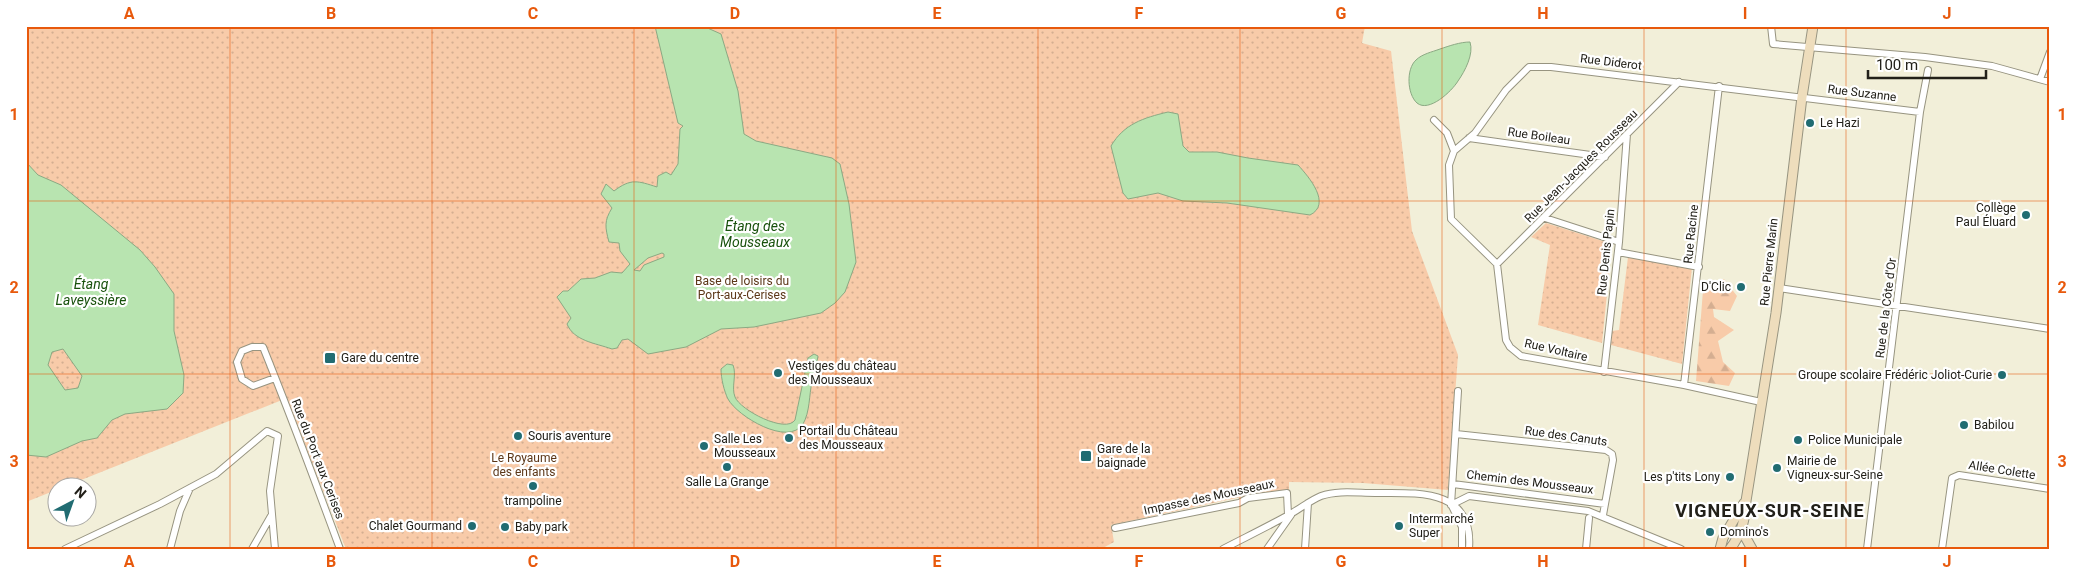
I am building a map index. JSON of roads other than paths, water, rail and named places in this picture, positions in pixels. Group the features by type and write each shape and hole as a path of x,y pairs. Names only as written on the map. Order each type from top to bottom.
{"street":[{"path":"1771,26 1773,44 1808,46 1992,66 2050,82"},
{"name":"Rue Pierre Marin","path":"1730,549 1742,531 1779,288 1808,46 1813,26"},
{"path":"2040,79 2050,52"},
{"name":"Rue Diderot","path":"1454,151 1476,133 1506,90 1530,67 1551,66 1802,97"},
{"name":"Rue de la Côte d'Or","path":"1867,549 1898,306 1920,112 1928,70"},
{"name":"Rue Jean-Jacques Rousseau","path":"1497,264 1546,218 1679,82"},
{"name":"Rue Racine","path":"1684,385 1699,267 1718,86"},
{"name":"Rue Suzanne","path":"1802,97 1920,112"},
{"path":"1434,120 1447,133 1454,151 1449,166 1451,219 1497,264"},
{"name":"Rue Denis Papin","path":"1604,372 1618,252 1628,134"},
{"name":"Rue Boileau","path":"1469,138 1605,157"},
{"path":"1546,218 1619,242"},
{"path":"1618,252 1699,267"},
{"name":"Rue Voltaire","path":"1497,264 1506,340 1510,347 1521,356 1684,385 1761,402"},
{"path":"1779,288 2050,329"},
{"name":"Rue du Port aux Cerises","path":"275,378 253,386 242,378 237,362 242,351 252,346 263,347 275,378 340,549"},
{"path":"1458,391 1451,505 1462,527 1462,549"},
{"path":"65,549 216,474 267,431 278,436 270,491 275,549"},
{"name":"Rue des Canuts","path":"1456,434 1606,450 1612,454 1613,460 1603,515"},
{"name":"Allée Colette","path":"1942,549 1952,478 1959,474 2050,489"},
{"name":"Chemin des Mousseaux","path":"1453,484 1605,504"},
{"path":"170,549 190,488"},
{"name":"Impasse des Mousseaux","path":"1114,528 1229,505 1248,498 1287,493 1290,514"},
{"path":"1224,549 1330,493 1422,493 1438,496 1460,511 1467,524 1469,549"},
{"name":"Chemin des Mousseaux","path":"1451,505 1469,496 1588,511 1603,515 1681,549"},
{"name":"Rue Pierre Marin","path":"1720,549 1723,538 1746,501"},
{"path":"1305,549 1308,503"},
{"path":"1267,549 1290,514"},
{"path":"252,549 271,516"},
{"path":"1586,549 1589,518"},
{"path":"1742,531 1752,549"}],"water":[{"name":"Étang des Mousseaux","path":"655,26 703,26 721,34 738,91 744,134 756,141 832,158 840,164 849,204 856,262 845,292 835,303 821,313 754,327 721,329 686,347 648,354 628,339 622,340 617,348 612,349 586,341 570,330 567,324 571,318 557,297 563,291 568,291 581,279 595,278 611,272 622,273 630,264 620,251 619,243 609,242 606,224 612,208 601,194 606,184 614,191 630,182 645,183 657,187 658,176 666,172 671,175 678,164 680,129 683,126 678,123","holes":["664,254 664,257 644,265 640,271 634,270 648,258"]},
{"path":"1470,42 1471,52 1468,62 1455,85 1446,95 1434,103 1422,105 1417,103 1411,94 1409,82 1409,75 1416,60 1424,55 1458,43"},
{"path":"1168,112 1178,114 1183,146 1189,152 1217,152 1298,165 1308,176 1316,190 1319,204 1316,210 1310,215 1227,203 1183,201 1158,193 1128,199 1123,193 1111,146 1116,138 1128,127 1150,117"},
{"name":"Étang Laveyssière","path":"26,162 38,175 61,185 140,250 155,267 174,294 174,331 184,375 183,393 167,409 125,414 112,420 97,438 82,441 46,457 26,455","holes":["63,349 82,376 78,388 65,390 48,365 52,352"]},
{"path":"814,354 818,356 807,414 803,424 796,430 786,432 775,431 763,427 741,413 728,399 721,369 727,364 733,365 735,397 745,408 764,419 790,424 795,420 808,358"}],"place":[{"name":"Le Hazi","path":"1810,123"},
{"name":"Collège Paul Éluard","path":"2026,215"},
{"name":"D'Clic","path":"1741,287"},
{"name":"Gare du centre","path":"330,358"},
{"name":"Vestiges du château des Mousseaux","path":"778,373"},
{"name":"Groupe scolaire Frédéric Joliot-Curie","path":"2002,375"},
{"name":"Babilou","path":"1964,425"},
{"name":"Souris aventure","path":"518,436"},
{"name":"Portail du Château des Mousseaux","path":"789,438"},
{"name":"Police Municipale","path":"1798,440"},
{"name":"Salle Les Mousseaux","path":"704,446"},
{"name":"Gare de la baignade","path":"1086,456"},
{"name":"Salle La Grange","path":"727,467"},
{"name":"Mairie de Vigneux-sur-Seine","path":"1777,468"},
{"name":"Les p'tits Lony","path":"1730,477"},
{"name":"trampoline","path":"533,486"},
{"name":"Chalet Gourmand","path":"472,526"},
{"name":"Intermarché Super","path":"1399,526"},
{"name":"Baby park","path":"505,527"},
{"name":"Domino's","path":"1710,532"}],"district":[{"name":"VIGNEUX-SUR-SEINE","path":"1770,510"}],"park label":[{"name":"Base de loisirs du Port-aux-Cerises","path":"742,288"},
{"name":"Le Royaume des enfants","path":"524,465"}]}
